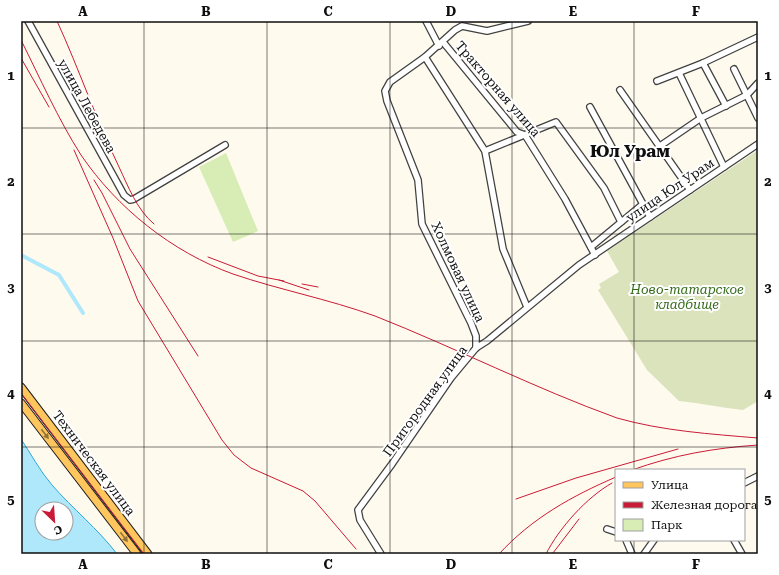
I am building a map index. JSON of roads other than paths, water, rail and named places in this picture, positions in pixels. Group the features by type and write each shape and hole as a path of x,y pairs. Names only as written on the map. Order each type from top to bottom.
{"main road":[{"name":"Техническая улица","path":"21,387 148,554"},
{"name":"Техническая улица","path":"21,403 137,554"}],"street":[{"name":"улица Лебедева","path":"28,21 124,195 130,200 225,145"},
{"name":"Тракторная улица","path":"426,21 441,44 517,132 525,135 565,199 595,255"},
{"path":"527,307 503,249 485,151 425,57 455,30 462,26 487,31 528,21"},
{"path":"657,82 703,63 758,37"},
{"name":"Холмовая улица","path":"425,57 390,82 385,91 387,101 418,180 422,224 471,323 476,336 476,348"},
{"path":"703,63 726,106"},
{"path":"734,69 758,118"},
{"path":"679,73 724,167"},
{"path":"660,146 701,118 747,95 758,83"},
{"path":"620,90 690,190"},
{"path":"590,107 650,217"},
{"path":"485,151 556,122 604,188 621,222"},
{"name":"улица Юл Урам","path":"595,255 758,144"},
{"path":"591,247 643,204"},
{"name":"Пригородная улица","path":"381,554 360,520 358,510 392,464 451,378 476,348 487,341 527,307 595,255"},
{"path":"745,482 758,476"},
{"path":"607,529 615,532"},
{"path":"626,541 632,554"},
{"path":"644,554 653,541"},
{"path":"735,541 742,554"}],"water":[{"path":"21,439 52,485 67,501 34,501 34,541 74,541 74,508 102,536 117,554 21,554"}],"waterway":[{"path":"21,255 59,275 83,313"}],"tram line":[{"path":"21,393 144,554"}],"railway":[{"path":"57,21 103,131 130,190 138,205 154,224"},
{"path":"21,40 65,127 81,155 95,174 111,193 129,210 168,241 189,254 210,265 233,274 375,316 525,381 617,418 669,429 758,438"},
{"path":"21,58 49,107"},
{"path":"74,150 113,238 138,301 222,440 234,455 251,468 303,491 315,501 356,549"},
{"path":"94,180 130,249 198,356"},
{"path":"208,257 258,276 284,281"},
{"path":"279,280 309,290"},
{"path":"302,284 318,287"},
{"path":"635,469 663,460 694,453 758,445"},
{"path":"516,499 576,478 678,449"},
{"path":"499,554 525,529 553,509 568,500 615,477"},
{"path":"546,554 558,534 574,514 593,496 612,483"},
{"path":"553,553 579,519"}],"district":[{"name":"Юл Урам","path":"630,151"}],"park label":[{"name":"Ново-татарское кладбище","path":"687,296"}]}
